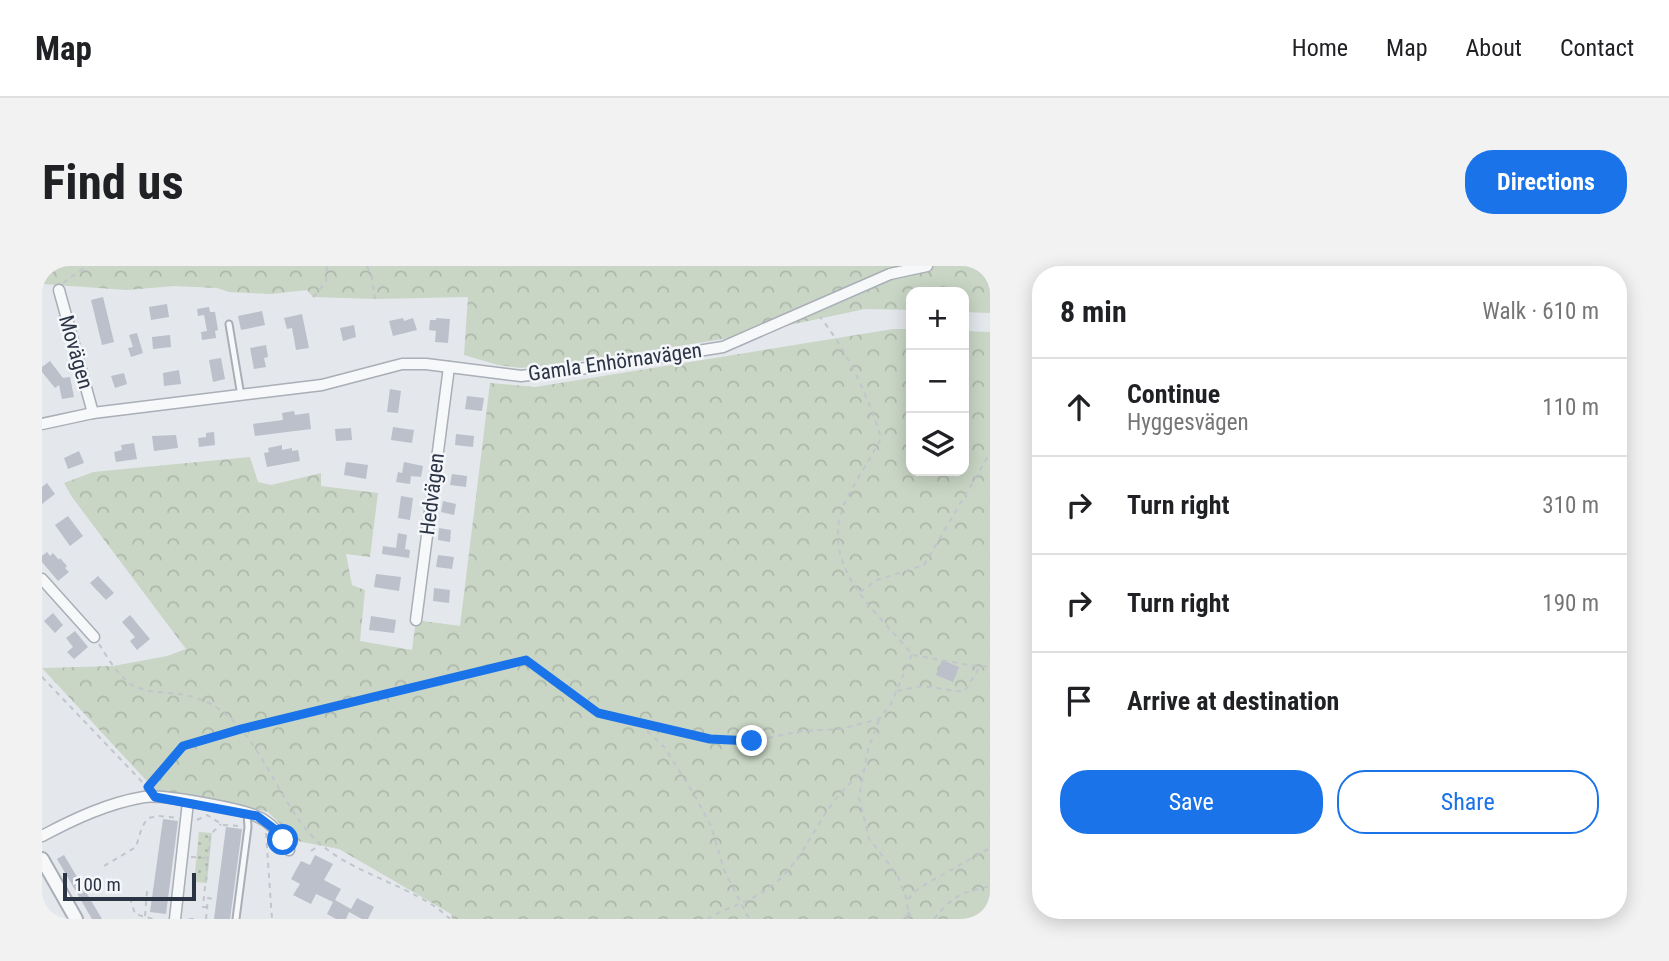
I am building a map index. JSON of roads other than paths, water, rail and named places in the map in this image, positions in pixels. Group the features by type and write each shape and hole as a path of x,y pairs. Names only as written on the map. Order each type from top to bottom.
{"street":[{"name":"Gamla Enhörnavägen","path":"42,424 93,413 322,385 402,364 521,376 723,347 890,274 927,266"},
{"name":"Movägen","path":"59,290 93,413"},
{"name":"Hedvägen","path":"416,620 449,367"},
{"path":"42,579 94,637"},
{"path":"42,836 78,818 148,796 247,813 277,831 289,850"},
{"path":"175,919 188,802"},
{"path":"42,859 76,919"}],"lane":[{"path":"229,324 240,396"},
{"path":"236,919 248,827 247,813"}]}
